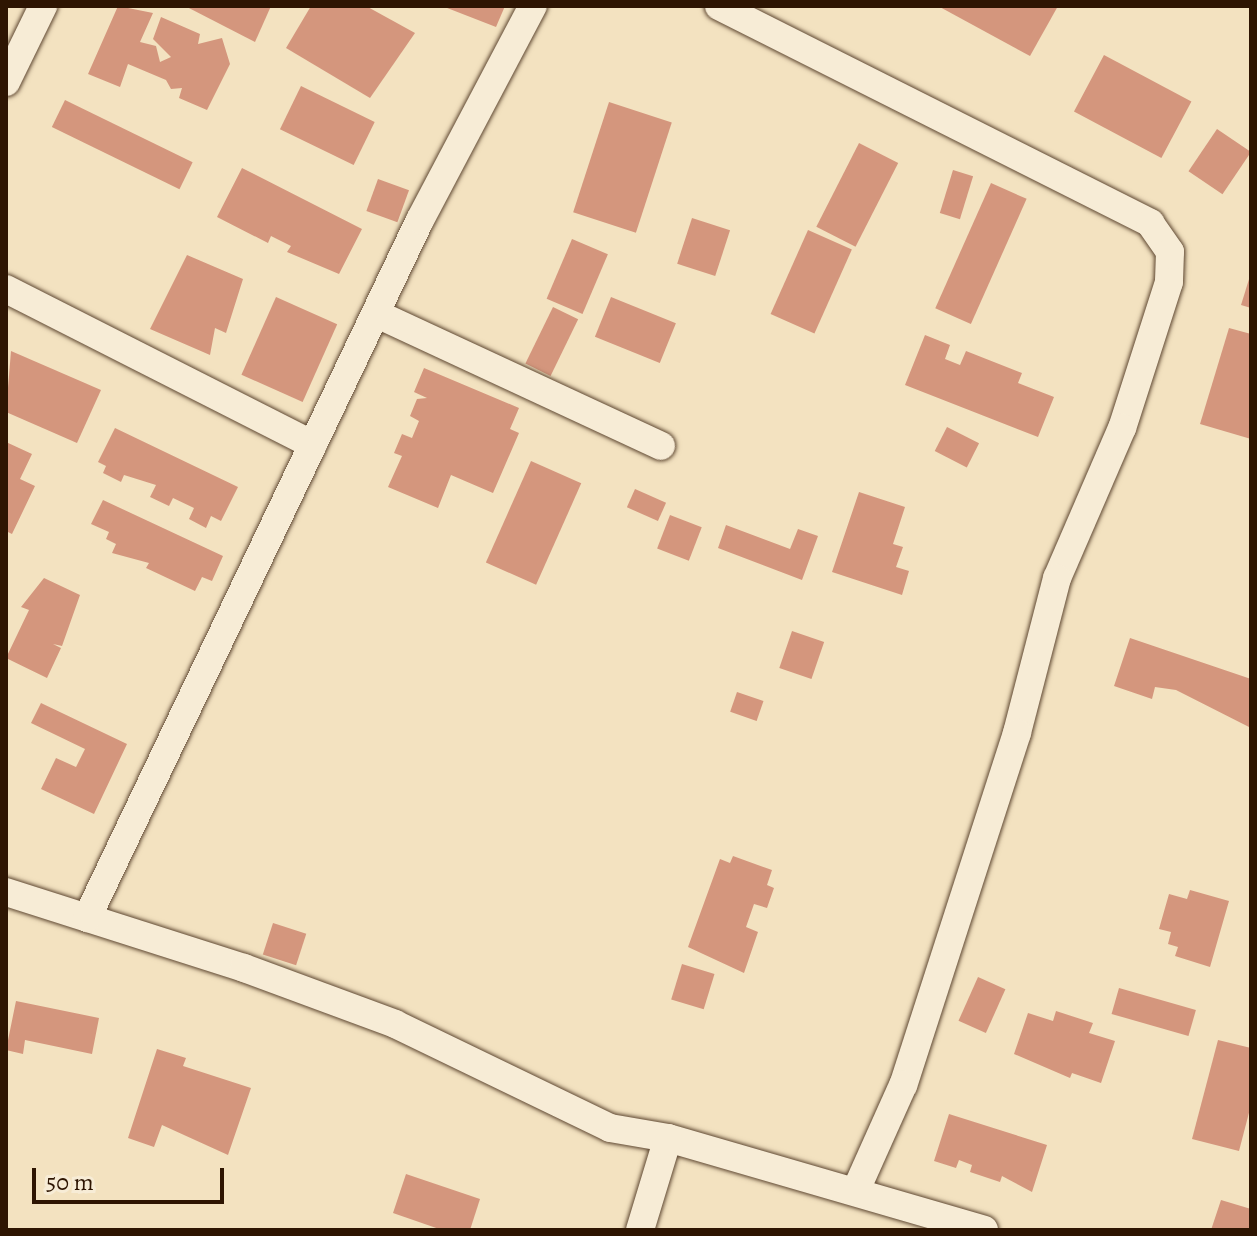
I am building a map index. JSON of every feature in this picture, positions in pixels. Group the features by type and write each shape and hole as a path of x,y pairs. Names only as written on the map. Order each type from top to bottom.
{"street":[{"path":"6,82 43,6"},
{"path":"87,918 377,314 533,6"},
{"path":"719,6 1150,223 1170,252 1169,282 1122,428 1057,578 1017,733 903,1085 856,1190"},
{"path":"6,289 313,445"},
{"path":"377,314 661,446"},
{"path":"6,892 395,1024 610,1128 668,1138 856,1190 984,1230"},
{"path":"640,1230 668,1138"}],"building":[{"path":"118,6 153,13 140,42 156,46 160,62 171,57 153,39 161,17 200,34 198,44 222,38 230,64 207,110 179,98 182,88 171,89 166,80 128,64 120,87 88,74"},
{"path":"185,6 271,6 255,42"},
{"path":"311,6 366,6 415,33 370,98 286,48"},
{"path":"442,6 505,6 496,27"},
{"path":"938,6 1058,6 1030,56"},
{"path":"1104,55 1191,101 1161,158 1074,112"},
{"path":"301,86 375,122 354,165 280,129"},
{"path":"65,100 193,162 179,189 52,127"},
{"path":"609,102 672,122 636,233 573,212"},
{"path":"1217,129 1251,152 1222,194 1188,171"},
{"path":"859,143 898,163 856,247 816,227"},
{"path":"242,168 362,229 339,274 287,252 291,246 271,236 268,243 217,217"},
{"path":"953,170 973,176 960,219 940,213"},
{"path":"378,179 409,190 397,222 366,211"},
{"path":"991,183 1027,199 971,324 935,308"},
{"path":"692,218 730,230 715,276 677,264"},
{"path":"808,230 852,250 814,334 771,314"},
{"path":"572,239 608,254 583,314 547,299"},
{"path":"187,255 243,279 226,333 215,328 210,355 150,329"},
{"path":"1251,276 1251,308 1241,305"},
{"path":"276,297 337,324 303,402 241,375"},
{"path":"611,297 676,323 660,363 595,337"},
{"path":"553,307 578,319 551,376 525,364"},
{"path":"1229,328 1251,334 1251,439 1200,424"},
{"path":"925,335 950,345 945,359 960,365 966,351 1022,373 1018,383 1054,397 1038,437 905,385"},
{"path":"11,351 101,390 77,443 6,412"},
{"path":"424,368 519,408 510,429 519,433 493,493 451,475 438,508 388,487 402,456 394,453 402,434 412,438 419,421 410,416 417,399 427,398 414,392"},
{"path":"947,427 979,443 967,467 935,451"},
{"path":"115,428 238,487 221,521 211,516 206,528 189,519 194,508 173,498 169,506 150,497 156,485 124,475 121,482 103,473 106,466 98,462"},
{"path":"6,442 32,454 20,479 35,486 12,534 6,531"},
{"path":"531,461 581,483 536,585 486,562"},
{"path":"635,489 666,503 658,521 627,507"},
{"path":"859,492 905,507 893,544 903,547 896,567 909,571 902,595 832,572"},
{"path":"103,500 223,556 212,581 202,577 195,591 146,568 149,563 112,553 116,544 106,539 109,532 91,524"},
{"path":"670,515 702,527 689,561 657,549"},
{"path":"726,525 790,549 798,529 818,536 802,580 718,548"},
{"path":"44,578 80,595 62,646 53,644 61,648 47,678 6,658 29,610 21,607"},
{"path":"792,631 824,642 811,679 779,668"},
{"path":"1130,638 1251,679 1251,728 1176,690 1155,687 1152,699 1114,686"},
{"path":"737,692 763,701 757,721 730,712"},
{"path":"41,703 127,744 94,814 41,789 56,758 76,767 85,749 31,723"},
{"path":"733,856 772,870 767,885 774,888 767,908 754,904 746,927 758,932 744,973 688,947 720,859 730,863"},
{"path":"1190,890 1229,901 1210,967 1175,956 1178,947 1168,944 1171,932 1159,929 1169,894 1187,899"},
{"path":"273,923 306,934 296,965 263,954"},
{"path":"682,964 715,974 704,1009 671,999"},
{"path":"978,977 1005,989 986,1033 958,1021"},
{"path":"1119,988 1196,1010 1188,1036 1112,1014"},
{"path":"16,1001 99,1018 92,1054 25,1040 23,1054 6,1050"},
{"path":"1056,1011 1093,1023 1089,1033 1115,1041 1101,1083 1072,1073 1070,1078 1014,1054 1028,1013 1053,1021"},
{"path":"1218,1040 1251,1048 1251,1105 1239,1151 1192,1139"},
{"path":"157,1049 186,1058 183,1066 251,1088 228,1155 162,1125 154,1147 128,1138"},
{"path":"949,1114 1047,1145 1032,1192 1002,1176 1000,1182 970,1172 972,1165 959,1160 956,1168 934,1161"},
{"path":"406,1174 480,1199 470,1230 442,1230 393,1213"},
{"path":"1221,1200 1251,1209 1251,1230 1211,1230"}]}
